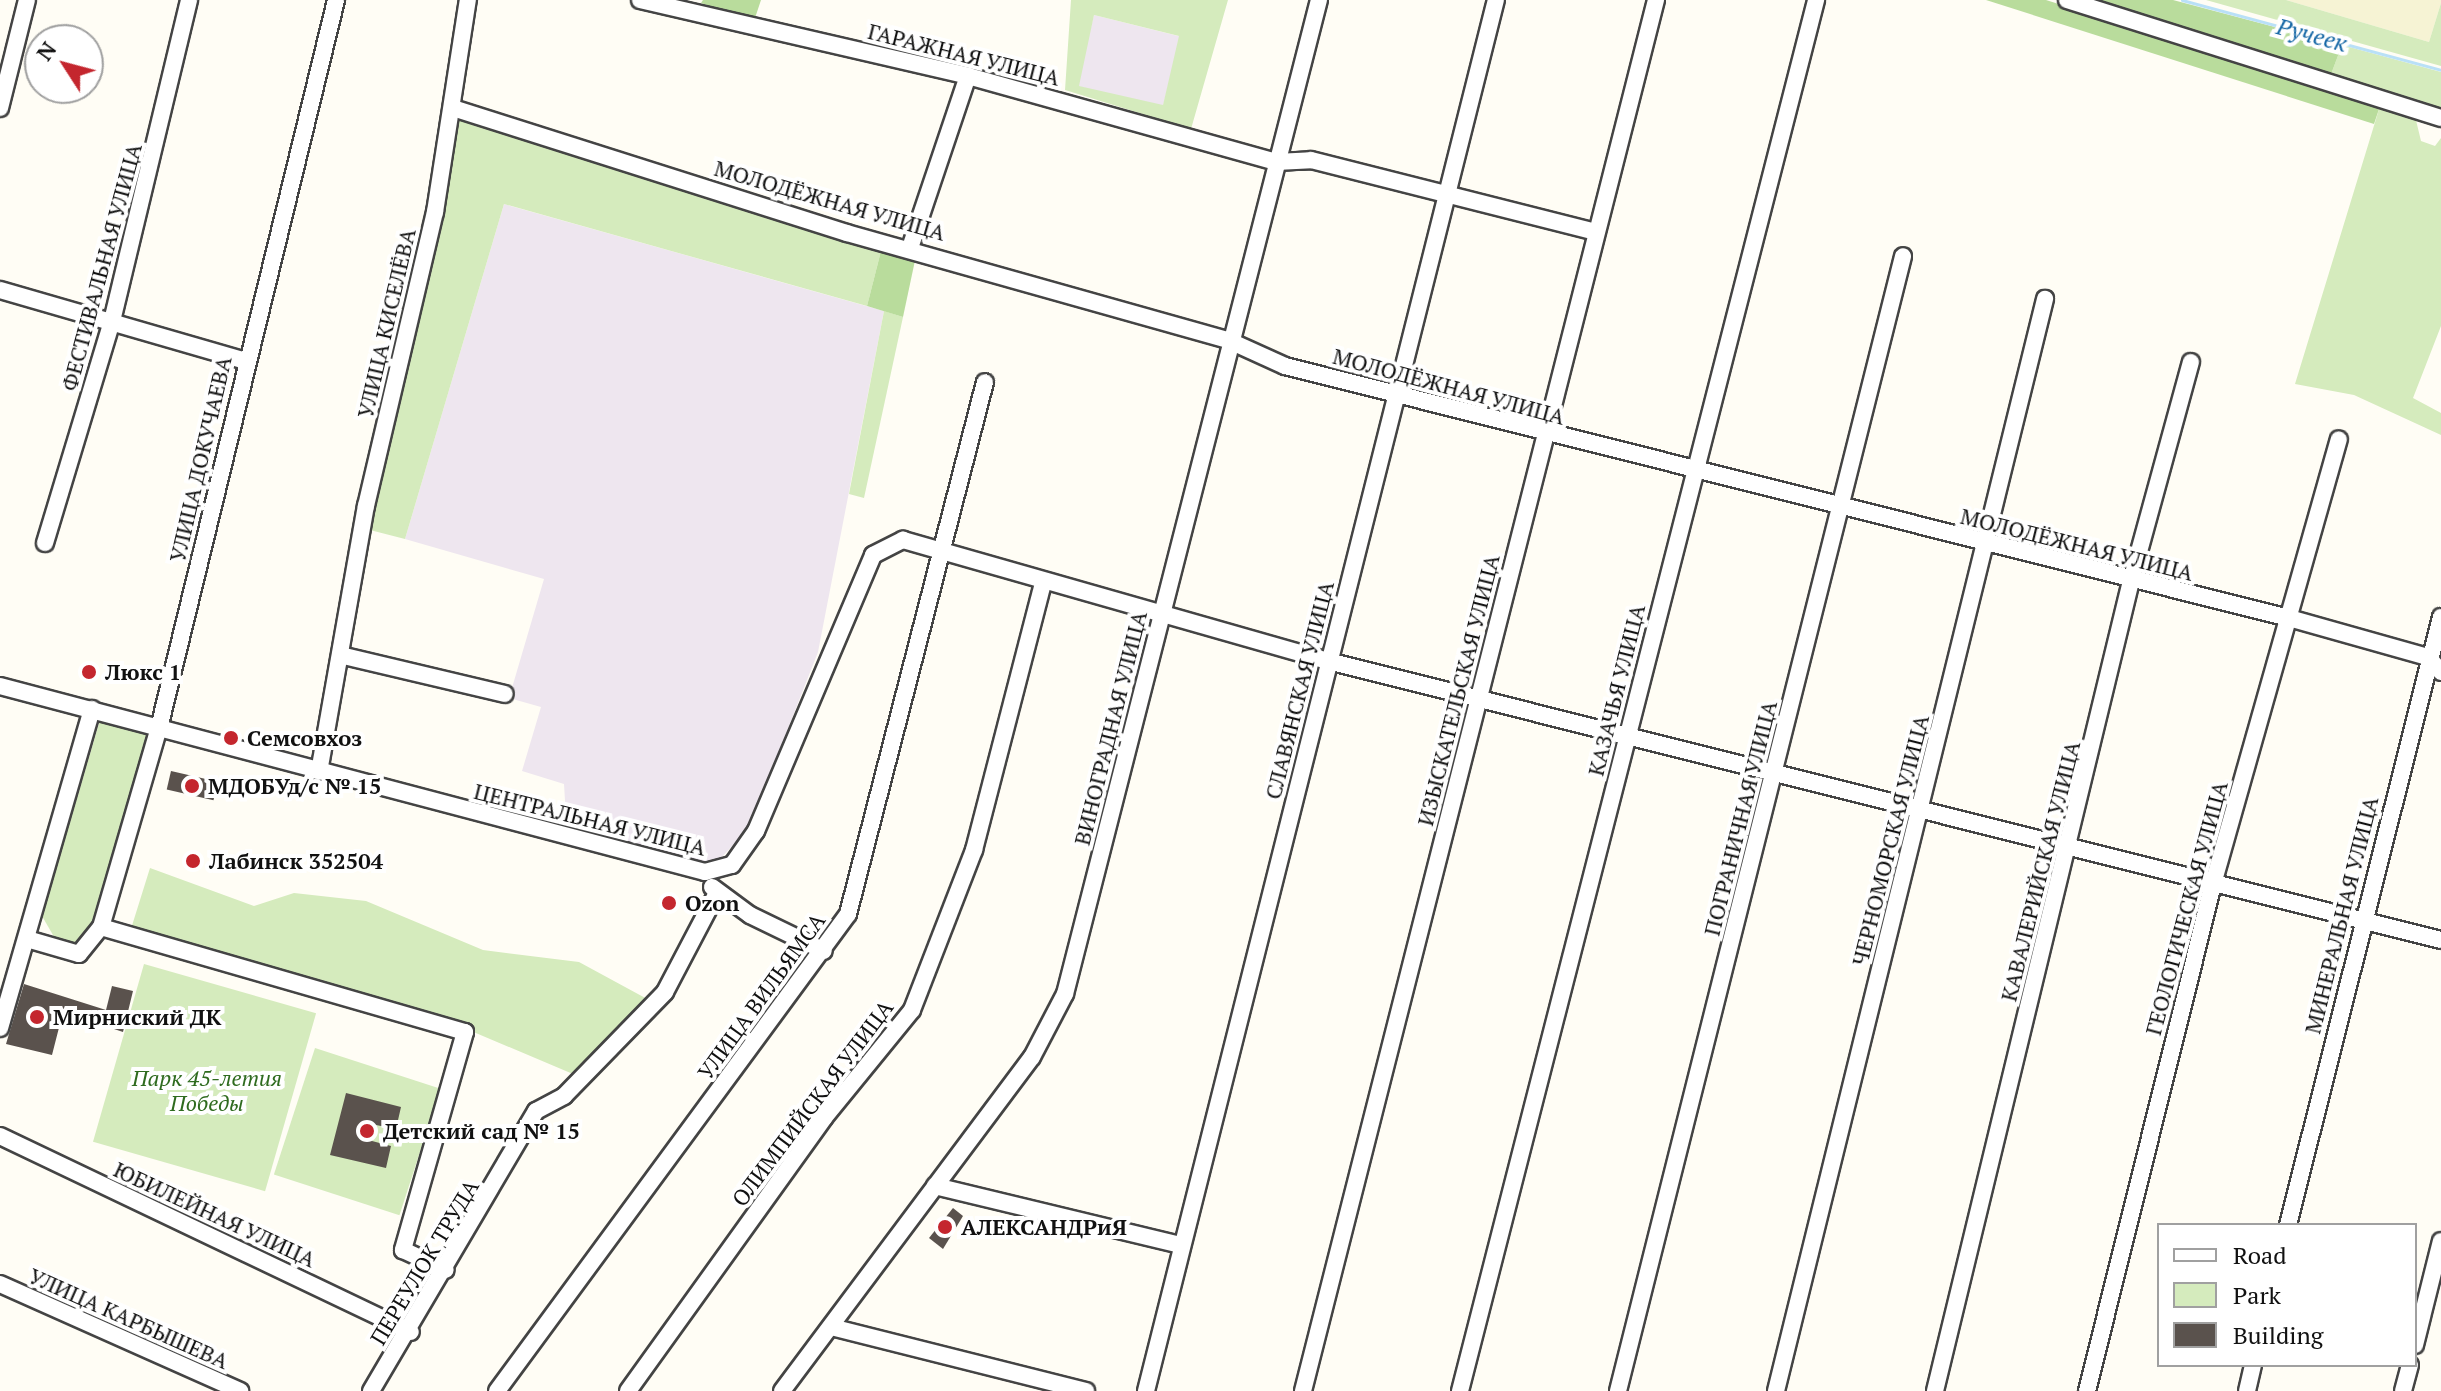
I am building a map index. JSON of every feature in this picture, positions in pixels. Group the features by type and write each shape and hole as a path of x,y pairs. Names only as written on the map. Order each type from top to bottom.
{"street":[{"path":"0,108 27,0"},
{"name":"ФЕСТИВАЛЬНАЯ УЛИЦА","path":"45,543 112,321 189,0"},
{"name":"УЛИЦА ДОКУЧАЕВА","path":"101,927 159,728 336,0"},
{"name":"УЛИЦА КИСЕЛЁВА","path":"319,772 344,656 364,519 453,108 468,0"},
{"name":"ГАРАЖНАЯ УЛИЦА","path":"640,0 968,76 1276,162 1311,160 1595,232"},
{"name":"ВИНОГРАДНАЯ УЛИЦА","path":"782,1391 1032,1057 1065,994 1319,0"},
{"name":"СЛАВЯНСКАЯ УЛИЦА","path":"1146,1391 1496,0"},
{"name":"ИЗЫСКАТЕЛЬСКАЯ УЛИЦА","path":"1303,1391 1656,0"},
{"name":"КАЗАЧЬЯ УЛИЦА","path":"1460,1391 1816,0"},
{"path":"2067,0 2441,118"},
{"path":"911,245 968,76"},
{"name":"МОЛОДЁЖНАЯ УЛИЦА","path":"453,108 847,233 911,245 1230,341 1285,366 1545,436 1695,467 1984,546 2289,618 2428,657"},
{"name":"ПОГРАНИЧНАЯ УЛИЦА","path":"1618,1391 1903,256"},
{"path":"0,290 246,361"},
{"name":"ЧЕРНОМОРСКАЯ УЛИЦА","path":"1776,1391 2045,299"},
{"name":"КАВАЛЕРИЙСКАЯ УЛИЦА","path":"1935,1391 2071,844 2131,581 2191,362"},
{"name":"УЛИЦА ВИЛЬЯМСА","path":"497,1391 824,951 848,914 944,555 985,382"},
{"name":"ГЕОЛОГИЧЕСКАЯ УЛИЦА","path":"2087,1391 2213,884 2339,440"},
{"name":"ЦЕНТРАЛЬНАЯ УЛИЦА","path":"0,686 705,872 732,865 756,831 873,555 903,540 944,555 1162,612 1328,661 1627,734 1920,811 2071,844 2359,922 2441,940"},
{"name":"ОЛИМПИЙСКАЯ УЛИЦА","path":"628,1391 824,1118 912,1010 974,850 1043,583"},
{"name":"МИНЕРАЛЬНАЯ УЛИЦА","path":"2288,1223 2359,922 2441,617"},
{"path":"344,656 505,694"},
{"path":"2428,657 2441,672"},
{"path":"0,1028 92,709"},
{"path":"705,872 717,893 824,951"},
{"name":"ПЕРЕУЛОК ТРУДА","path":"371,1391 411,1332 536,1111 564,1096 665,992 717,893"},
{"path":"27,939 79,954 101,927 465,1032 403,1250 446,1270"},
{"name":"ЮБИЛЕЙНАЯ УЛИЦА","path":"0,1136 411,1332"},
{"path":"935,1186 1181,1245"},
{"path":"2417,1337 2441,1241"},
{"name":"УЛИЦА КАРБЫШЕВА","path":"0,1284 240,1391"},
{"path":"831,1327 1086,1391"},
{"path":"2247,1391 2253,1367"},
{"path":"2403,1391 2409,1367"}],"shaded area":[{"path":"2286,0 2441,0 2441,3 2429,42"},
{"path":"1094,15 1180,37 1163,107 1076,86"},
{"path":"504,204 884,311 818,652 749,828 720,859 702,864 567,834 564,784 522,771 541,707 509,698 544,579 405,539"}],"green space":[{"path":"703,0 761,0 754,21 701,3"},
{"path":"1071,0 1228,0 1191,129 1065,90","holes":["1094,15 1179,36 1163,105 1079,86"]},
{"path":"1986,0 2046,0 2380,106 2374,124"},
{"path":"2084,0 2173,0 2342,45 2330,77"},
{"path":"2206,0 2286,0 2429,42 2441,3 2441,66"},
{"path":"2342,45 2441,72 2441,110 2330,77"},
{"path":"2380,106 2415,116 2421,141 2435,146 2441,138 2441,326 2413,398 2441,413 2441,435 2354,395 2295,384"},
{"path":"470,118 882,247 867,306 504,204 405,539 366,529 458,121"},
{"path":"882,247 917,251 903,317 867,306"},
{"path":"884,311 903,317 864,498 849,494"},
{"path":"100,720 152,732 92,928 77,942 57,942 42,916"},
{"path":"150,868 254,906 294,893 366,901 483,950 579,962 649,1000 580,1077 464,1028 130,932"},
{"name":"Парк 45-летия Победы","path":"144,964 316,1013 265,1191 93,1142"},
{"path":"315,1048 441,1089 399,1215 274,1174"}],"building":[{"name":"МДОБУд/с № 15","path":"171,771 218,782 213,800 167,790"},
{"name":"Мирниский ДК","path":"24,984 106,1010 112,986 133,991 123,1032 63,1012 52,1055 6,1044"},
{"name":"Детский сад № 15","path":"346,1093 401,1107 396,1129 376,1125 372,1141 391,1146 386,1168 330,1155"},
{"name":"АЛЕКСАНДРиЯ","path":"953,1208 963,1216 943,1249 929,1238"}],"waterway":[{"name":"Ручеек","path":"2182,0 2441,70"}],"place":[{"name":"Люкс 1","path":"89,672"},
{"name":"Семсовхоз","path":"231,738"},
{"name":"МДОБУд/с № 15","path":"192,786"},
{"name":"Лабинск 352504","path":"193,861"},
{"name":"Ozon","path":"669,903"},
{"name":"Мирниский ДК","path":"37,1017"},
{"name":"Детский сад № 15","path":"367,1131"},
{"name":"АЛЕКСАНДРиЯ","path":"945,1227"}]}
